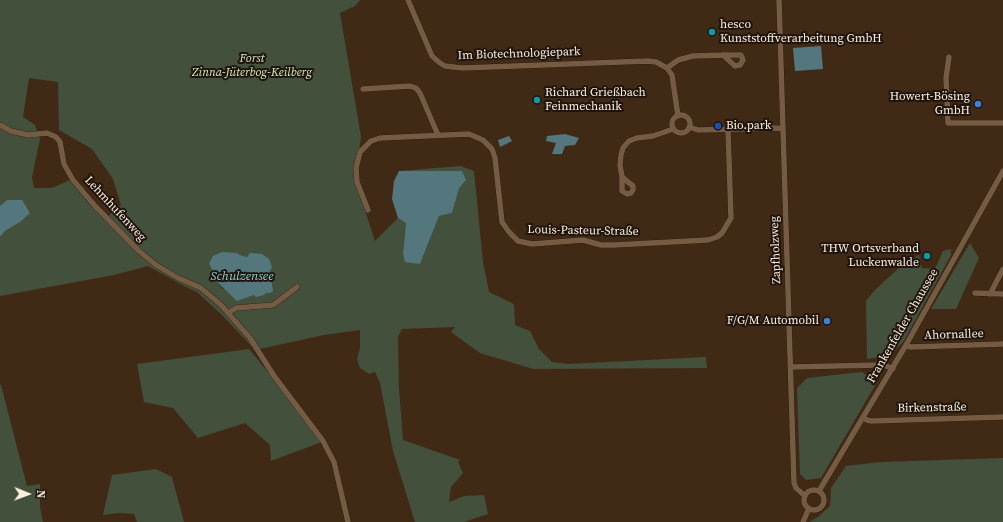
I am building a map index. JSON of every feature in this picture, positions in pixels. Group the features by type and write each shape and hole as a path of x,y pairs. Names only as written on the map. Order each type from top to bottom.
{"street":[{"name":"Zapfholzweg","path":"779,0 794,483 796,488 805,496"},
{"name":"Im Biotechnologiepark","path":"410,1 432,56 445,66 462,68 648,61 656,62 668,68"},
{"path":"678,116 672,75 668,68 678,60 692,56 723,55 741,55 743,60 740,65 735,66 723,55"},
{"path":"949,57 946,78 948,123 1003,123"},
{"path":"363,88 410,86 416,88 420,93 438,135"},
{"path":"622,177 620,165 621,155 623,148 629,141 637,138 654,136 673,129 680,133 686,132 689,127 688,119 684,116 678,116 673,121 673,129"},
{"name":"Lehmhufenweg","path":"0,125 11,131 28,135 47,133 56,137 60,142 64,164 73,180 95,206 139,251 156,265 178,278 201,288 221,305 250,338 274,376 323,441 334,462 348,522"},
{"path":"689,127 698,130 783,128"},
{"name":"Louis-Pasteur-Straße","path":"368,210 357,182 356,168 360,152 371,141 380,138 469,134 483,140 492,149 495,158 502,222 518,241 532,244 583,240 601,245 614,245 708,240 717,237 722,233 729,223 731,214 728,130"},
{"name":"Frankenfelder Chaussee","path":"819,491 906,345 1003,171"},
{"path":"990,294 1003,270"},
{"path":"228,313 236,308 273,304 297,287"},
{"path":"975,293 1003,294"},
{"name":"Ahornallee","path":"906,345 910,347 1003,344"},
{"path":"791,368 884,365 892,369"},
{"name":"Birkenstraße","path":"863,418 871,420 1003,417"},
{"path":"813,490 819,491 823,496 822,506 816,509 809,508 805,504 805,496 813,490"},
{"path":"803,522 809,508"}],"green space":[{"name":"Forst Zinna-Jüterbog-Keilberg","path":"0,0 360,0 355,6 340,13 361,137 355,180 375,241 398,218 406,223 403,253 420,264 439,216 452,213 462,171 399,171 461,166 474,171 483,262 489,292 514,304 515,325 530,331 539,349 552,362 568,364 706,357 707,368 533,369 480,353 451,332 455,327 402,329 398,337 399,388 403,440 460,460 458,462 463,473 451,487 449,502 464,496 484,495 488,514 464,522 415,522 393,451 380,383 375,372 369,374 360,368 357,359 360,348 360,330 324,335 255,350 223,316 197,292 148,266 114,275 0,296 0,237 5,231 20,222 7,200 0,206","holes":["29,78 58,82 59,130 92,149 113,179 121,205 104,220 70,180 52,188 34,188 32,177 40,139 35,125 23,117","237,253 247,257 269,273 270,284 254,295 242,299 222,288 216,281 209,264"]},
{"path":"970,243 979,258 956,309 931,309"},
{"path":"951,249 951,255 904,341 889,356 867,359 866,301 875,290 901,266 919,255 922,268 935,269 943,251"},
{"path":"249,349 324,441 271,461 270,445 245,423 198,438 173,408 144,402 137,364"},
{"path":"862,372 877,382 821,478 806,480 800,474 797,388 807,378"},
{"path":"0,385 27,486 40,484 40,507 43,522 0,522"},
{"path":"1003,458 1003,522 809,522 818,517 830,506 831,488 846,466 881,462"},
{"path":"156,469 172,477 184,522 137,522 134,514 119,513 103,515 112,475"}],"water":[{"path":"821,46 823,69 795,71 793,48"},
{"path":"565,134 579,138 575,145 565,146 562,154 552,154 556,143 546,141 547,136"},
{"path":"509,136 512,141 500,147 498,140"},
{"path":"399,171 462,171 466,180 459,188 452,213 439,216 420,264 405,262 403,253 406,223 398,218 392,199 394,181"},
{"path":"7,200 22,200 30,213 20,222 5,231 0,237 0,206"},
{"name":"Schulzensee","path":"222,252 237,253 247,257 250,253 262,254 269,259 272,267 269,273 273,291 264,295 256,297 254,295 237,301 216,281 209,264 213,256"}],"place":[{"name":"hesco Kunststoffverarbeitung GmbH","path":"712,32"},
{"name":"Richard Grießbach Feinmechanik","path":"537,100"},
{"name":"Howert-Bösing GmbH","path":"978,104"},
{"name":"Bio.park","path":"718,126"},
{"name":"THW Ortsverband Luckenwalde","path":"927,256"},
{"name":"F/G/M Automobil","path":"827,321"}]}
